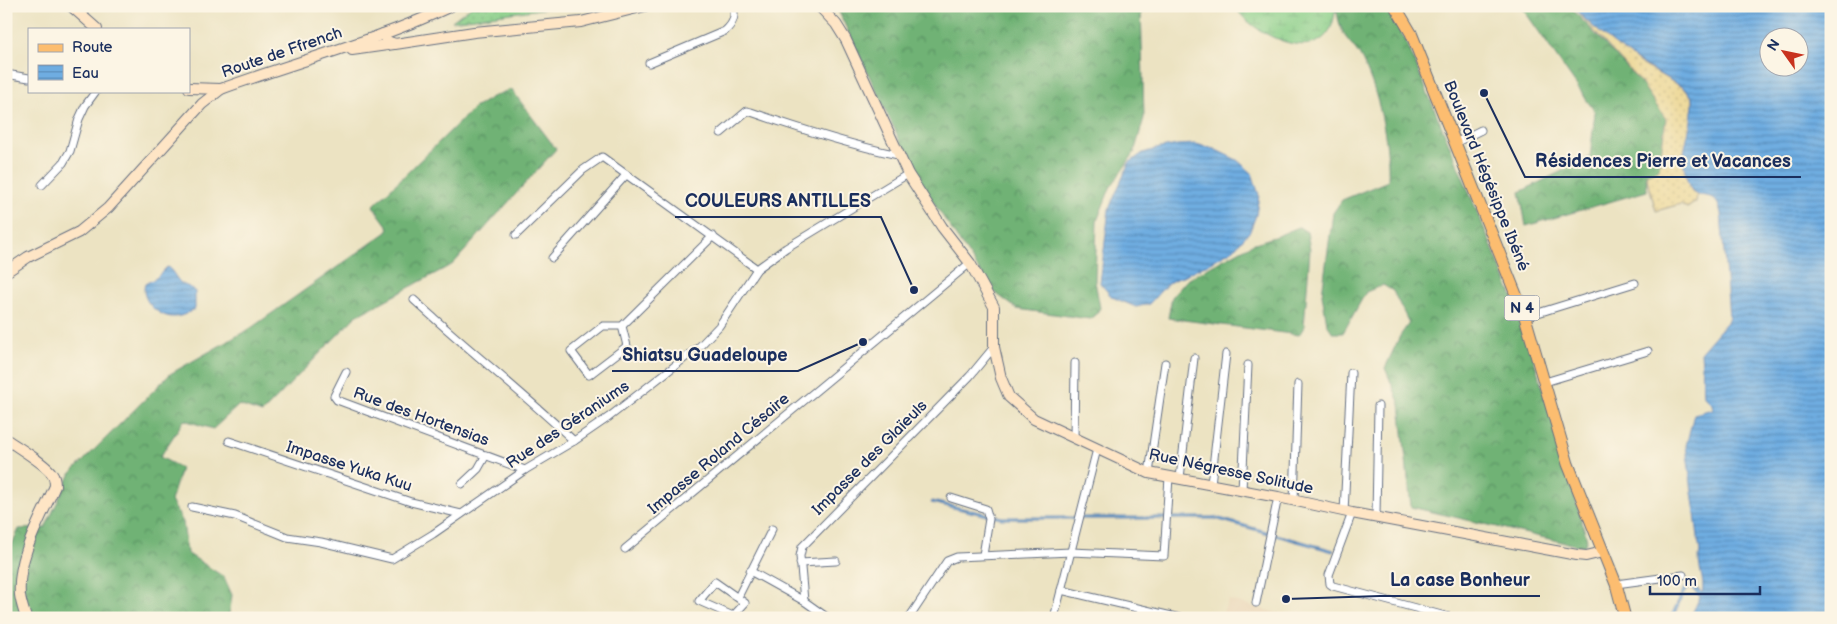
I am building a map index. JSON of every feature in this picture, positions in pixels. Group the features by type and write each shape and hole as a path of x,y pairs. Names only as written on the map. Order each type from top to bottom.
{"main road":[{"name":"Boulevard Hégésippe Ibéné","path":"1395,6 1411,33 1525,317 1568,464 1616,584 1625,618"}],"street":[{"path":"71,6 96,28"},
{"name":"Route de Ffrench","path":"6,272 28,257 79,232 108,208 210,97 221,88 383,34 451,6"},
{"path":"331,52 474,32 581,22 645,6"},
{"path":"649,64 725,31 732,24 735,12 733,6"},
{"name":"Rue Négresse Solitude","path":"818,6 836,24 846,40 908,174 942,227 970,263 994,307 994,347 1001,378 1010,397 1032,421 1149,473 1577,555 1595,555 1603,552"},
{"path":"396,29 404,37 414,41"},
{"path":"383,34 387,41 394,44"},
{"path":"6,74 28,78"},
{"path":"191,88 221,88"},
{"path":"191,88 203,91 210,97"},
{"path":"42,185 63,163 70,150 79,119 85,106 95,92"},
{"path":"721,133 747,111 819,136 898,155"},
{"path":"1455,143 1480,130"},
{"path":"516,235 583,170 602,157 757,269"},
{"name":"Rue des Géraniums","path":"192,507 234,516 287,537 321,542 392,559 525,470 609,418 699,347 718,326 757,269 786,248 908,174"},
{"path":"552,258 626,175"},
{"path":"622,326 627,346 589,375 571,351 603,326 622,326 713,236"},
{"name":"Impasse Roland Césaire","path":"625,549 970,263"},
{"path":"1525,317 1635,283"},
{"path":"414,300 448,331 502,375 574,441"},
{"name":"Impasse des Glaïeuls","path":"804,601 800,563 802,547 970,376 994,347"},
{"path":"1545,382 1648,351"},
{"path":"1211,484 1226,354"},
{"path":"1180,478 1194,358"},
{"path":"1074,439 1075,363"},
{"path":"1149,473 1165,363"},
{"path":"1242,490 1248,365"},
{"name":"Rue des Hortensias","path":"346,372 334,396 337,400 525,470"},
{"path":"1351,373 1348,512 1328,580 1333,586 1450,617"},
{"path":"1294,501 1298,384"},
{"path":"1376,517 1378,406"},
{"path":"6,439 44,466 52,473 55,480 55,486 30,540 22,565 20,597 26,618"},
{"name":"Impasse Yuka Kuu","path":"229,441 417,504 461,514"},
{"path":"1054,618 1097,449"},
{"path":"462,484 478,468 486,456"},
{"path":"909,618 947,561 957,557 1071,552 1164,556 1169,477"},
{"path":"1256,603 1278,497"},
{"path":"951,498 986,509 990,519 983,555"},
{"path":"738,597 772,529"},
{"path":"800,563 836,561"},
{"path":"750,571 804,601 817,615 828,618"},
{"path":"1616,584 1683,575"},
{"path":"715,582 738,597 745,603 733,616 699,601 715,582"},
{"path":"1062,590 1180,618"}],"shaded area":[{"path":"1229,600 1295,618 1220,618"}],"green space":[{"path":"472,6 563,6 452,21"},
{"path":"836,6 1141,6 1144,118 1134,153 1110,188 1097,221 1095,281 1100,308 1090,319 1017,309 993,291 919,181"},
{"path":"1234,6 1336,6 1336,8 1332,25 1327,34 1319,41 1299,45 1278,39 1258,29"},
{"path":"1336,6 1385,6 1406,41 1522,319 1587,539 1584,547 1411,507 1400,404 1385,368 1400,336 1409,323 1393,291 1383,285 1366,292 1343,333 1333,333 1327,324 1322,294 1333,213 1342,200 1388,181 1385,133 1377,99 1366,67 1345,36"},
{"path":"1521,6 1569,6 1641,83 1666,119 1659,169 1646,175 1647,191 1526,226 1520,192 1590,157 1595,112"},
{"path":"511,89 556,149 453,264 356,316 262,413 239,405 213,429 184,420 160,457 181,468 171,501 183,522 187,553 224,577 232,595 229,618 6,618 6,558 19,529 45,528 71,473 170,374 251,328 387,232 389,228 373,206 474,108 492,97"},
{"path":"1299,227 1307,232 1310,250 1304,327 1299,335 1168,318 1172,297 1188,279 1252,244"}],"sand":[{"path":"1579,14 1641,64 1680,86 1689,93 1693,100 1692,122 1683,159 1691,190 1697,194 1696,202 1687,208 1681,204 1656,211 1646,175 1659,169 1666,119 1641,83"}],"water":[{"path":"1572,6 1831,6 1831,618 1690,618 1700,597 1692,588 1683,595 1673,618 1670,618 1684,588 1694,585 1702,593 1703,588 1686,446 1694,414 1713,409 1712,404 1704,396 1701,352 1727,322 1729,317 1721,213 1715,200 1711,197 1695,193 1690,188 1687,180 1684,159 1693,105 1691,95 1603,35"},
{"path":"1196,144 1214,149 1237,160 1252,173 1259,195 1256,215 1250,231 1234,249 1168,283 1149,304 1136,307 1112,297 1100,283 1109,209 1129,163 1143,153 1156,149"},
{"path":"167,267 181,283 195,292 195,309 174,317 167,316 154,309 149,304 144,291 145,284 156,278"},
{"path":"932,501 1002,517 1216,517 1334,550 1333,552 1215,519 1001,519 931,503"}],"place":[{"name":"Résidences Pierre et Vacances","path":"1484,93"},
{"name":"COULEURS ANTILLES","path":"914,290"},
{"name":"Shiatsu Guadeloupe","path":"863,342"},
{"name":"La case Bonheur","path":"1286,599"}]}
